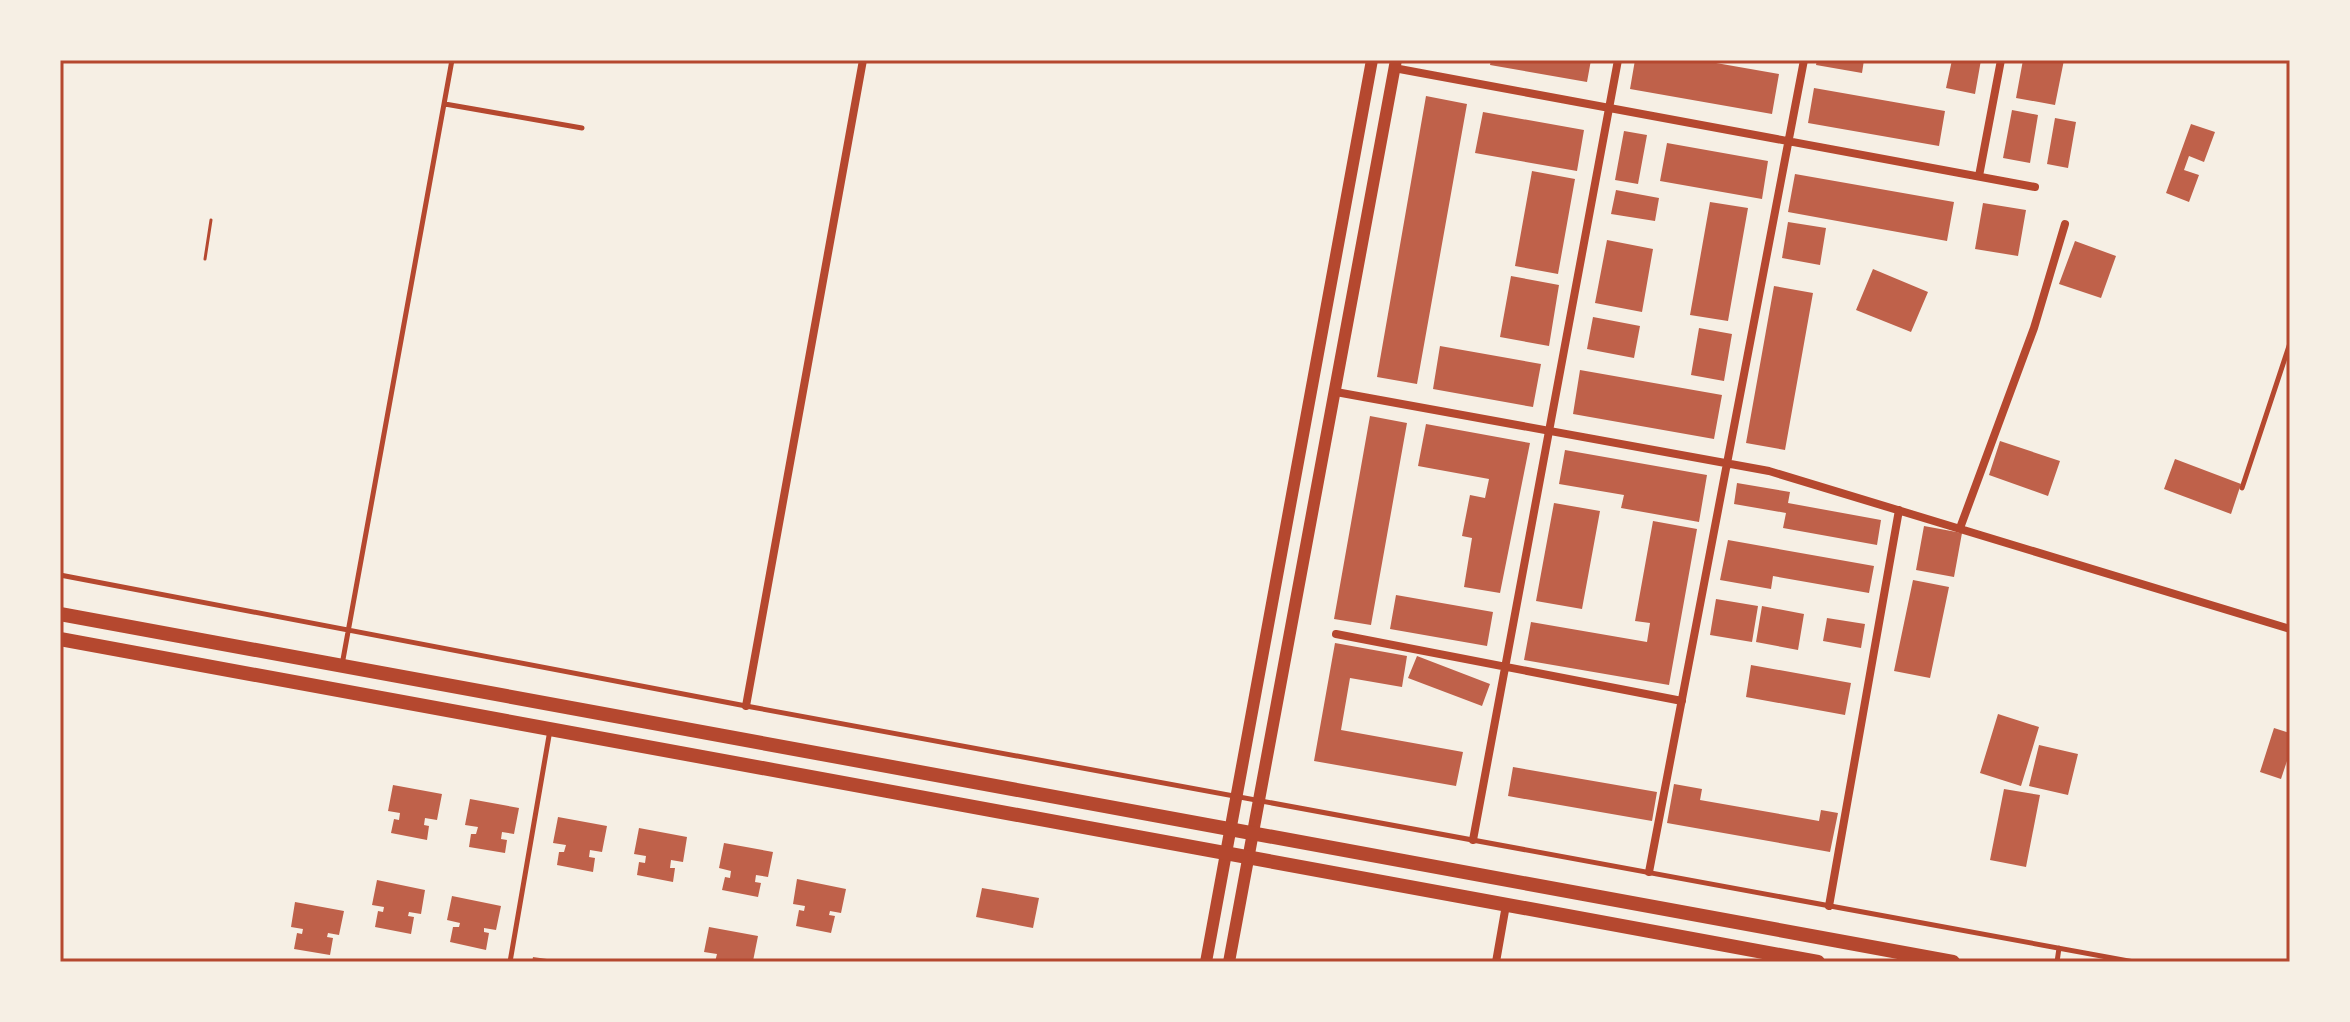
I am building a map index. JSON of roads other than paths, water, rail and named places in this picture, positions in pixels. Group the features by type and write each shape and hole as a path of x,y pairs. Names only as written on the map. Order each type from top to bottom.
{"main road":[{"path":"60,614 1953,962"},
{"path":"60,639 1818,962"}],"street":[{"path":"746,706 863,60"},
{"path":"1206,962 1372,60"},
{"path":"1473,840 1618,60"},
{"path":"1649,872 1804,60"},
{"path":"1979,176 2001,60"},
{"path":"1229,962 1395,64 2035,187"},
{"path":"1960,528 2034,328 2065,224"},
{"path":"1336,392 1769,471 2290,629"},
{"path":"1829,906 1899,510"},
{"path":"1336,634 1506,664 1682,701"},
{"path":"1496,962 1506,905"}],"lane":[{"path":"342,666 452,60"},
{"path":"445,104 582,128"},
{"path":"2242,488 2290,343"},
{"path":"60,575 746,706 2134,962"},
{"path":"510,962 550,729"},
{"path":"2057,962 2059,948"}]}
